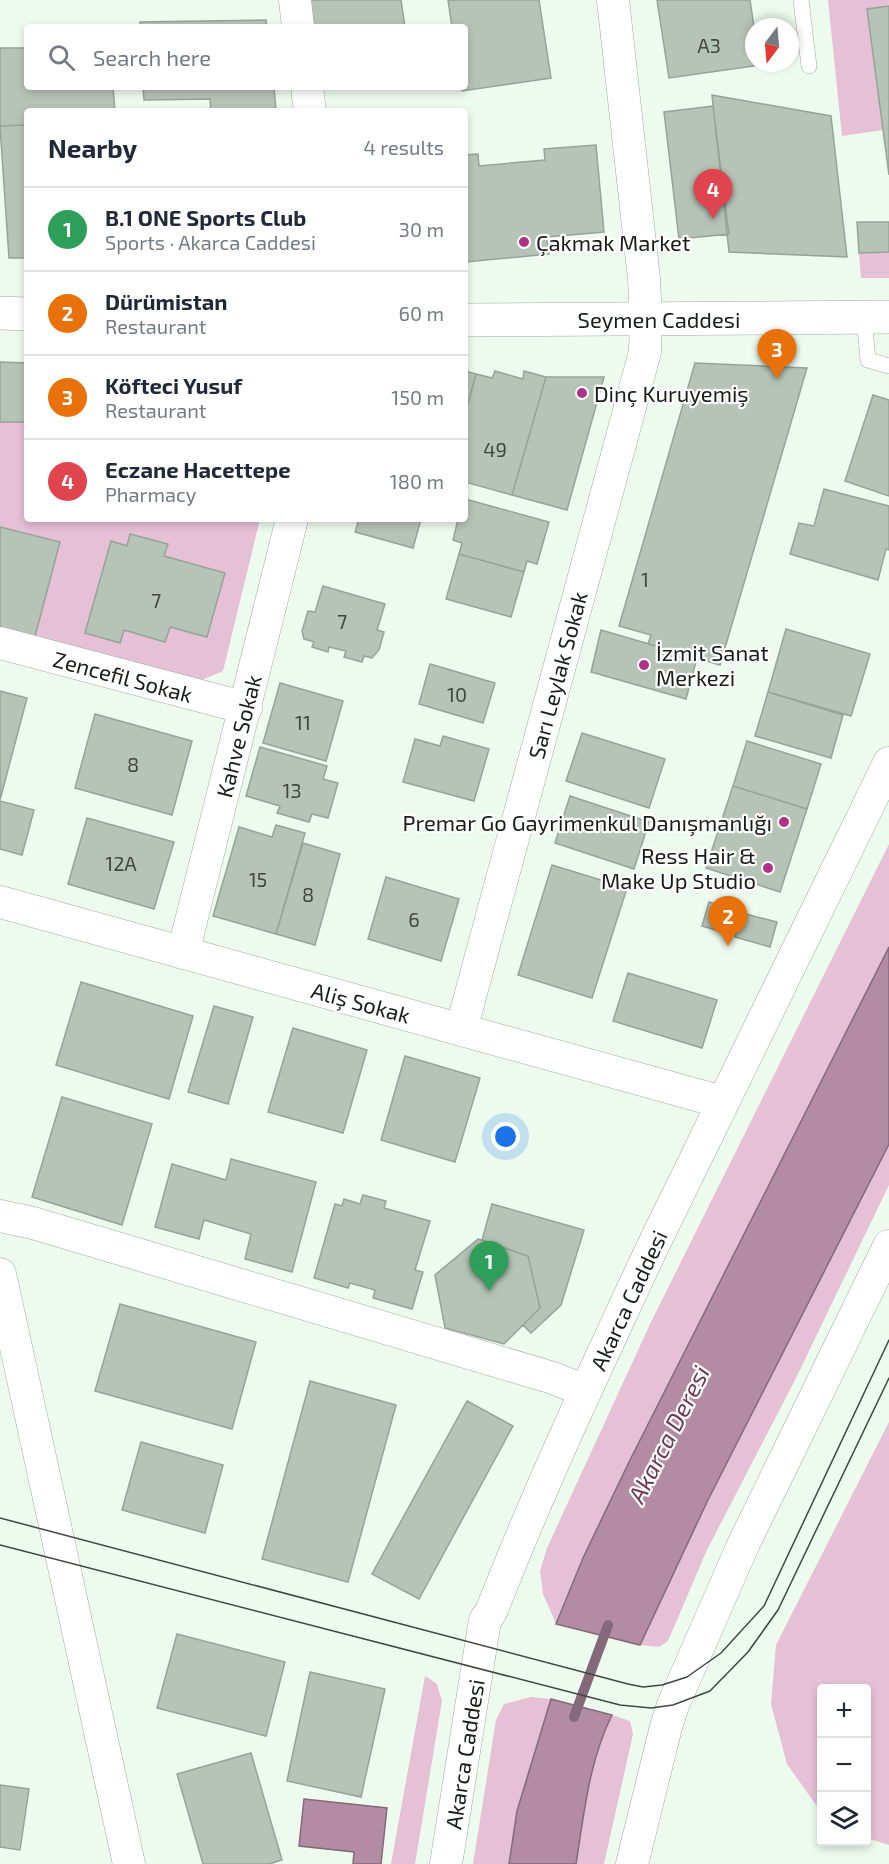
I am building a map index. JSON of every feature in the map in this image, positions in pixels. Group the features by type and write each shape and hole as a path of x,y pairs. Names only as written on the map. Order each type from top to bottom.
{"main road":[{"path":"0,313 24,314"},
{"name":"Seymen Caddesi","path":"468,320 876,317"}],"street":[{"path":"295,0 298,24"},
{"name":"Sarı Leylak Sokak","path":"460,1030 645,352 644,279 613,0"},
{"path":"307,90 310,108"},
{"name":"Kahve Sokak","path":"183,953 291,522"},
{"name":"Zencefil Sokak","path":"0,643 246,708"},
{"name":"Akarca Caddesi","path":"446,1864 485,1620 491,1612 519,1540 585,1391 722,1102 889,763"},
{"name":"Aliş Sokak","path":"0,902 722,1102"},
{"path":"0,1216 33,1223 553,1378 585,1391"},
{"path":"632,1864 670,1713 744,1542 889,1246"},
{"path":"0,1274 129,1864"}],"lane":[{"path":"801,0 809,66"},
{"path":"876,317 868,360 889,366"}],"shaded area":[{"path":"828,0 889,0 883,130 842,136"},
{"path":"889,252 889,278 861,278 859,253"},
{"path":"0,363 24,363 24,522 259,522 223,671 202,680 81,649 34,640 60,543 0,527"},
{"path":"889,844 889,947 629,1462 583,1558 556,1624 543,1594 540,1571 547,1548 651,1322"},
{"path":"889,1144 889,1185 796,1378 706,1552 668,1641 659,1647 640,1645 707,1502"},
{"path":"889,1422 889,1845 871,1839 871,1684 817,1684 817,1806 787,1764 771,1704 776,1645"},
{"path":"425,1676 437,1684 442,1701 415,1864 391,1864"},
{"path":"531,1697 551,1699 517,1811 509,1864 473,1864 496,1720 504,1704"},
{"path":"612,1715 630,1721 633,1734 604,1864 576,1864 593,1769"}],"water":[{"path":"889,947 889,1144 707,1502 640,1645 556,1624 583,1558 629,1462"},
{"path":"551,1699 612,1715 593,1769 576,1864 509,1864 517,1811"},
{"path":"304,1799 387,1808 381,1864 353,1864 354,1852 299,1846"}],"building":[{"path":"310,0 401,0 405,24 314,24"},
{"path":"448,0 539,0 551,78 462,91 468,90 468,24 452,24"},
{"path":"657,0 750,0 753,18 745,18 745,67 669,78"},
{"path":"889,6 889,175 867,9"},
{"path":"266,20 267,24 140,24 140,22"},
{"path":"0,48 24,48 24,90 113,90 115,108 24,108 24,125 0,126"},
{"path":"143,90 274,90 276,108 211,108 210,99 144,100"},
{"path":"712,95 831,116 847,257 729,252"},
{"path":"713,106 729,234 679,239 664,112"},
{"path":"24,125 24,258 9,258 0,126"},
{"path":"596,145 604,232 547,237 549,254 468,262 468,155 478,154 479,166 545,160 544,149"},
{"path":"857,222 889,222 889,252 859,253"},
{"path":"0,362 24,363 24,422 0,422"},
{"path":"695,363 807,368 720,665 648,644 651,635 619,626"},
{"path":"495,371 523,379 524,371 546,377 512,495 468,483 468,404 476,374 492,378"},
{"path":"468,372 476,374 468,404"},
{"path":"546,377 604,377 567,510 512,495"},
{"path":"873,395 889,400 889,496 845,481"},
{"path":"824,489 889,506 889,550 886,549 878,580 790,554 799,523 814,526"},
{"path":"468,500 549,522 537,564 527,561 524,572 459,554 462,543 453,540 457,522 468,522"},
{"path":"358,522 420,522 413,548 355,532"},
{"path":"0,527 60,542 34,640 0,631"},
{"path":"130,534 168,544 164,556 225,573 207,637 170,627 165,642 124,630 120,643 85,633 111,541 127,546"},
{"path":"459,554 524,572 511,617 446,599"},
{"path":"323,586 385,604 377,630 384,632 379,650 372,658 364,656 362,662 344,657 346,651 329,647 328,652 312,647 314,642 304,639 302,631 308,611 315,612"},
{"path":"786,629 870,654 851,716 768,692"},
{"name":"İzmit Sanat Merkezi","path":"601,630 697,658 686,699 591,672"},
{"path":"430,664 495,683 483,723 419,704"},
{"path":"280,683 343,701 326,761 263,743"},
{"path":"0,691 27,698 0,800"},
{"path":"768,692 843,715 831,758 755,736"},
{"path":"95,714 192,741 172,815 75,788"},
{"path":"582,733 665,759 649,808 566,781"},
{"path":"443,736 489,749 474,801 403,782 415,739 440,746"},
{"path":"747,741 821,764 807,809 733,786"},
{"path":"260,747 327,766 323,779 338,783 328,818 312,814 309,822 277,813 280,806 246,796"},
{"path":"733,786 807,809 780,892 706,868"},
{"path":"570,796 649,822 634,869 555,843"},
{"path":"0,801 34,810 22,855 0,849"},
{"path":"87,818 174,842 154,909 68,884"},
{"path":"276,825 305,833 276,934 213,916 239,827 272,837"},
{"path":"303,843 340,854 315,945 276,934"},
{"path":"552,865 627,888 592,998 518,975"},
{"path":"386,877 459,899 441,961 368,939"},
{"path":"709,902 736,910 729,934 702,926"},
{"path":"742,913 777,922 770,947 735,937"},
{"path":"628,973 717,1000 702,1048 613,1021"},
{"path":"81,982 193,1016 169,1099 56,1065"},
{"path":"214,1006 253,1017 228,1104 188,1092"},
{"path":"293,1028 367,1050 343,1133 268,1112"},
{"path":"405,1056 480,1078 455,1162 381,1140"},
{"path":"62,1097 152,1124 122,1225 32,1197"},
{"path":"231,1159 316,1182 292,1272 245,1259 251,1234 204,1220 199,1239 155,1227 172,1164 226,1180"},
{"path":"363,1195 386,1201 384,1208 430,1221 415,1270 423,1272 412,1309 373,1298 375,1290 350,1283 348,1288 314,1278 335,1204 342,1206 344,1199 360,1204"},
{"path":"492,1204 584,1230 561,1305 531,1333 523,1325 540,1308 528,1256 482,1240"},
{"path":"478,1239 528,1256 540,1308 504,1344 445,1328 435,1275"},
{"path":"120,1304 256,1342 232,1429 95,1391"},
{"path":"310,1381 396,1405 348,1582 262,1559"},
{"path":"467,1401 513,1426 419,1599 372,1574"},
{"path":"141,1442 223,1465 205,1533 122,1510"},
{"path":"177,1634 285,1662 266,1736 157,1708"},
{"path":"310,1672 385,1689 361,1797 287,1781"},
{"path":"251,1753 282,1860 269,1864 203,1864 177,1774"},
{"path":"0,1785 29,1789 20,1850 0,1847"}],"waterway":[{"name":"Akarca Deresi","path":"574,1717 608,1625"}],"tram line":[{"path":"0,1518 628,1684 643,1687 662,1685 687,1677 721,1653 764,1606 889,1340"},
{"path":"0,1545 620,1705 651,1708 673,1705 710,1691 748,1652 778,1610 889,1378"}],"place":[{"name":"Eczane Hacettepe","path":"713,219"},
{"name":"Çakmak Market","path":"524,242"},
{"name":"Köfteci Yusuf","path":"777,379"},
{"name":"Dinç Kuruyemiş","path":"582,393"},
{"name":"İzmit Sanat Merkezi","path":"644,665"},
{"name":"Premar Go Gayrimenkul Danışmanlığı","path":"784,822"},
{"name":"Ress Hair & Make Up Studio","path":"768,868"},
{"name":"Dürümistan","path":"728,946"},
{"name":"B.1 ONE Sports Club","path":"489,1291"}]}
